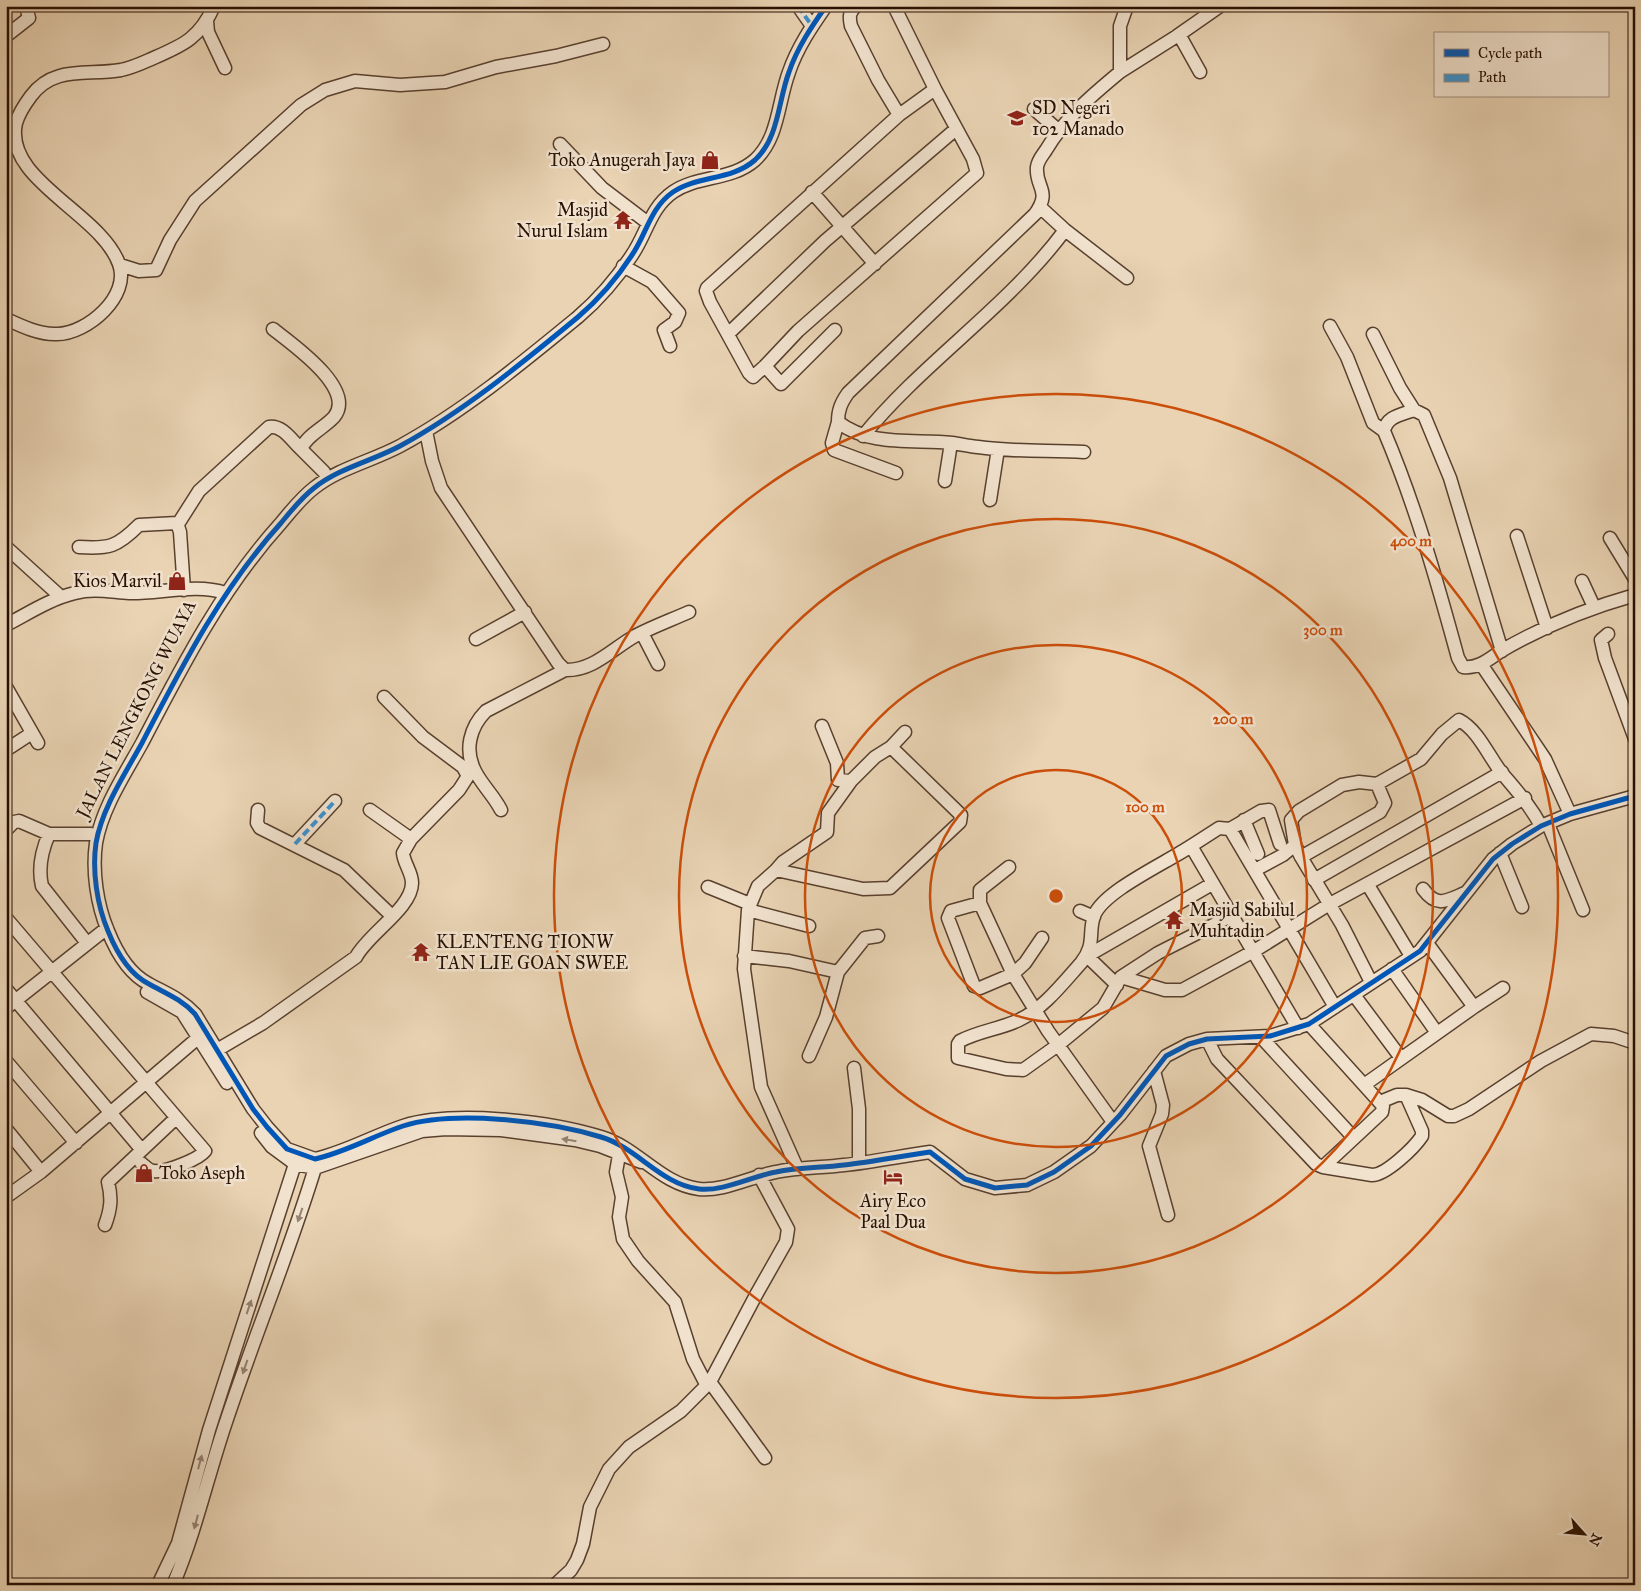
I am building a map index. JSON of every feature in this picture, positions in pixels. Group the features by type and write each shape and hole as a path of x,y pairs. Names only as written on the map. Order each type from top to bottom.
{"street":[{"path":"8,30 29,18 26,6"},
{"path":"6,319 48,334 64,333 73,330 102,312 113,301 122,281 120,265 113,250 101,234 34,174 12,151 17,122 23,107 42,83 60,74 107,72 133,67 183,46 207,21 214,6"},
{"path":"798,6 812,26"},
{"name":"JALAN LENGKONG WUAYA","path":"648,1164 619,1155 600,1146 547,1131 445,1117 401,1127 323,1158 306,1157 287,1149 253,1110 195,1014 182,1001 142,980 130,968 103,930 95,878 96,844 115,794 221,592 262,544 310,490 329,478 400,446 426,430 517,367 603,295 636,249 648,222 658,206 676,190 692,182 728,175 754,160 768,143 774,130 790,69 812,26 826,6"},
{"path":"856,6 851,11 849,18 851,26 878,80 899,114"},
{"path":"894,6 934,89 973,159 976,173 798,331 753,377 744,366 710,302 706,291 707,288 899,114 934,89"},
{"path":"1120,72 1120,26 1127,6"},
{"path":"896,473 834,450 832,444 838,422 838,409 848,393 1014,235 1040,207 1043,195 1038,174 1038,162 1058,130 1076,108 1120,72 1220,6"},
{"path":"207,21 208,32 225,68"},
{"path":"1177,36 1181,38 1200,72"},
{"path":"120,265 139,271 156,270 170,240 195,201 301,105 325,90 355,81 400,84 445,82 496,67 556,56 603,44"},
{"path":"1034,108 1058,130"},
{"path":"728,334 843,226 956,129"},
{"path":"560,144 602,188 648,222"},
{"path":"812,192 875,264"},
{"path":"1040,207 1064,230 1127,278"},
{"path":"862,436 927,367 1024,280 1064,230"},
{"path":"624,266 652,282 679,313 675,322 664,330 670,346"},
{"name":"JALAN LENGKONG WUAYA","path":"612,281 597,290 509,364 432,419 383,446 324,472 304,486 293,498 244,555 114,780 91,834 88,854 89,879 110,954 133,983 179,1009 260,1132 272,1147 295,1164 315,1168 422,1130 476,1128 547,1131 575,1130 615,1142 648,1164"},
{"path":"1330,326 1347,357 1373,423 1384,431"},
{"path":"273,329 313,363 332,383 340,400 334,416 304,443 301,450"},
{"path":"765,366 781,384 835,330"},
{"path":"1373,334 1400,388 1414,410 1424,415 1450,478 1502,651"},
{"path":"1414,410 1391,418 1385,423 1384,431 1404,478 1458,658 1463,667 1470,668 1481,664 1547,628 1594,607 1635,595"},
{"path":"838,422 862,436 909,442 951,443 998,449 1084,452"},
{"path":"184,590 178,524 204,486 269,427 276,427 285,433 324,472"},
{"path":"426,430 432,461 441,488 558,663 565,670"},
{"path":"945,481 951,443"},
{"path":"990,500 998,449"},
{"path":"79,547 107,548 131,535 139,526 174,522 178,524"},
{"path":"1517,536 1547,628"},
{"path":"1610,538 1635,579"},
{"path":"6,547 61,597"},
{"path":"1582,581 1594,607"},
{"path":"6,626 61,597 93,591 129,593 184,590 221,592"},
{"path":"476,639 525,612"},
{"path":"501,810 474,770 470,746 471,730 477,720 486,711 565,670 578,670 591,665 642,633 689,612"},
{"path":"642,633 658,664"},
{"path":"1608,634 1602,640 1605,658 1631,716 1635,739"},
{"path":"1481,664 1544,759 1570,814"},
{"path":"6,750 35,738 8,693"},
{"path":"217,1050 263,1023 356,958 365,942 392,916 410,892 411,873 404,861 403,853 411,839 459,790 468,776 463,767 423,737 384,698"},
{"path":"1371,982 1342,926 1328,905 1295,845 1291,826 1293,817 1299,811 1342,785 1360,782 1377,784 1421,759 1442,734 1459,720 1477,737 1544,825 1583,910"},
{"path":"822,726 837,763 838,780 851,780"},
{"path":"797,1168 768,1105 758,1073 744,956 749,907 758,886 783,862 827,832 828,813 851,780 905,732"},
{"path":"776,870 863,889 890,888 960,822 961,815 890,747"},
{"path":"1314,880 1502,772"},
{"path":"1301,857 1380,812 1385,803 1377,784"},
{"path":"648,1164 674,1182 701,1189 718,1187 797,1168 859,1163 930,1152 965,1178 982,1185 1007,1188 1026,1185 1054,1172 1091,1146 1113,1122 1166,1056 1189,1044 1206,1039 1261,1037 1276,1035 1304,1026 1354,995 1427,943 1465,893 1500,853 1544,825 1570,814 1635,796"},
{"path":"1087,956 1119,981 1174,991 1182,990 1254,951 1328,905 1368,885 1525,798"},
{"path":"295,844 335,801"},
{"path":"258,810 256,823 260,828 344,870 392,916"},
{"path":"370,810 411,839"},
{"path":"1230,830 1261,811 1269,810 1280,844"},
{"path":"1244,820 1258,854"},
{"path":"6,830 14,822 19,821 49,834 91,834"},
{"path":"1087,956 1092,941 1094,917 1110,896 1219,828 1224,827 1230,830 1255,870 1335,1007"},
{"path":"49,834 43,849 40,875 42,886 87,943"},
{"path":"1255,870 1283,855 1295,845"},
{"path":"1191,846 1212,884 1254,951 1304,1026 1383,1106 1382,1112 1323,1167"},
{"path":"1500,853 1522,907"},
{"path":"1009,867 980,890 980,903 1013,974 1035,1011 1113,1122"},
{"path":"1212,884 1087,956 1035,1011 1018,1020 976,1033 960,1041 958,1044 958,1058 1018,1071 1023,1070 1058,1045 1103,1008 1119,981 1158,953 1233,915"},
{"path":"1368,885 1411,956"},
{"path":"708,887 749,907 809,926"},
{"path":"1423,889 1431,900 1438,902 1465,893"},
{"path":"980,903 951,911 948,918 973,984 980,988 1013,974 1025,962 1042,938"},
{"path":"1080,911 1094,917"},
{"path":"6,918 200,1144 204,1152 194,1160 160,1171 154,1172 141,1163"},
{"path":"11,1004 103,930"},
{"path":"809,1056 826,1017 838,972 865,938 878,936"},
{"path":"1427,943 1474,1007"},
{"path":"744,956 789,961 838,972"},
{"path":"1392,969 1437,1033"},
{"path":"1364,1085 1503,988"},
{"path":"6,989 11,1004 141,1149"},
{"path":"1354,995 1402,1058"},
{"path":"1380,1102 1397,1095 1406,1095 1422,1100 1448,1116 1454,1116 1469,1109 1541,1061 1591,1034 1614,1036 1635,1043"},
{"path":"6,1197 41,1172 76,1143 199,1037"},
{"path":"1261,1037 1354,1137"},
{"path":"1206,1039 1217,1059 1316,1164 1323,1167 1372,1175 1378,1175 1389,1168 1418,1142 1422,1136 1422,1131 1406,1095"},
{"path":"6,1061 76,1143"},
{"path":"854,1068 859,1109 859,1163"},
{"path":"1154,1070 1163,1105 1162,1114 1149,1146 1168,1215"},
{"path":"105,1225 110,1212 111,1196 108,1182 176,1118"},
{"path":"6,1129 41,1172"},
{"path":"619,1155 616,1172 622,1197 619,1217 624,1239 638,1261 675,1302 693,1359 708,1384 765,1458"},
{"path":"174,1585 211,1422 295,1164"},
{"path":"158,1585 184,1544 226,1420 301,1213 315,1168"},
{"path":"555,1585 571,1570 577,1560 583,1544 590,1507 609,1469 642,1436 681,1411 708,1384 789,1236 788,1229 759,1176"}],"marked path":[{"path":"798,6 812,26"},
{"path":"295,844 335,801"}],"cycle path":[{"path":"826,6 796,54 785,83 777,119 769,141 755,160 746,167 736,171 683,187 665,198 654,213 637,247 620,272 600,296 578,317 514,369 447,418 400,446 334,475 309,492 296,505 240,574 204,628 109,804 103,817 96,843 95,876 104,921 115,946 129,968 142,980 179,1001 195,1014 253,1109 287,1149 315,1159 338,1152 403,1126 424,1121 474,1118 529,1122 580,1131 601,1137 626,1149 672,1180 685,1186 699,1189 718,1188 785,1170 855,1164 930,1152 965,1179 995,1188 1027,1185 1054,1172 1091,1146 1120,1115 1166,1056 1189,1044 1207,1039 1270,1036 1309,1024 1420,951 1493,859 1512,844 1541,826 1570,814 1635,796"}],"place":[{"name":"SD Negeri 102 Manado","path":"1017,118"},
{"name":"Toko Anugerah Jaya","path":"710,160"},
{"name":"Masjid Nurul Islam","path":"623,220"},
{"name":"Kios Marvil","path":"177,581"},
{"name":"Masjid Sabilul Muhtadin","path":"1174,920"},
{"name":"KLENTENG TIONW TAN LIE GOAN SWEE","path":"421,952"},
{"name":"Toko Aseph","path":"144,1173"},
{"name":"Airy Eco Paal Dua","path":"893,1177"}]}
